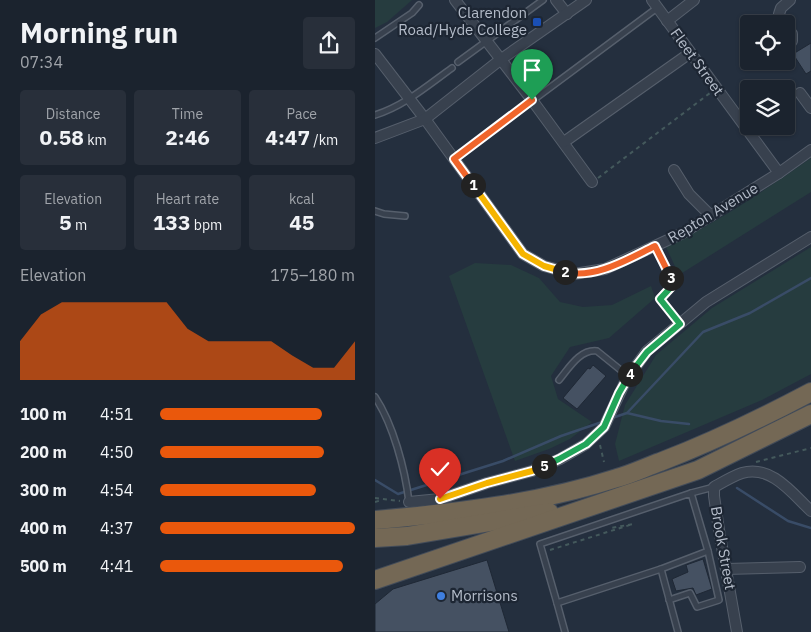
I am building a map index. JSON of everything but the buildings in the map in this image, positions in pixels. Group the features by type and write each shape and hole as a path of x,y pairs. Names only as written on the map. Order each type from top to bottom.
{"highway":[{"path":"375,520 497,505 558,494 618,478 709,443 763,418 811,392"},
{"path":"375,580 698,470 811,414"},
{"path":"375,538 407,536 604,503"},
{"path":"379,506 426,515"}],"street":[{"path":"455,0 593,182"},
{"path":"556,0 567,14"},
{"path":"375,138 425,118 501,60 586,0"},
{"path":"667,22 694,0"},
{"path":"779,15 781,8 790,0"},
{"name":"Fleet Street","path":"654,4 779,173"},
{"path":"563,142 690,53"},
{"name":"Repton Avenue","path":"375,54 425,118 523,254 544,266 574,274 605,269 683,233 779,173 811,150"},
{"path":"800,93 811,108"},
{"path":"675,170 689,194 711,216"},
{"path":"409,502 440,499 487,483 532,471 586,444 604,427 628,376 647,352 706,302 811,237"},
{"name":"Brook Street","path":"737,632 719,530 714,487 743,473 759,472 779,480 811,511"},
{"path":"726,569 800,568"}],"lane":[{"path":"458,62 543,0"},
{"path":"454,159 654,4"},
{"path":"375,38 412,13 419,5"},
{"path":"375,115 409,99 452,68"},
{"path":"375,211 405,216"},
{"path":"559,380 581,354 591,350 597,351 628,376"},
{"path":"375,397 392,432 409,502"},
{"path":"565,632 540,544 714,487"},
{"path":"669,600 690,593 697,607 719,600 708,551 691,493"},
{"path":"557,603 708,551"},
{"path":"661,568 678,632"}],"path":[{"path":"593,182 717,89"},
{"path":"655,246 674,284 660,299 680,324"},
{"path":"594,436 599,441 604,462"},
{"path":"757,462 811,448"},
{"path":"375,500 379,506 409,502"},
{"path":"543,552 633,524 599,530"}],"green space":[{"path":"375,0 412,0 387,22 375,28"},
{"path":"811,158 811,192 679,275 666,247 722,217"},
{"path":"811,247 811,374 762,400 619,461 615,444 625,405 656,355 712,308"},
{"path":"475,263 511,265 539,278 560,302 583,307 612,305 651,286 655,298 609,338 570,347 551,376 558,399 592,422 570,439 515,461 449,276"}],"waterway":[{"path":"612,418 627,413 703,332 750,313 811,278"},
{"path":"627,413 661,421 689,424"},
{"path":"375,480 398,494 503,461 561,436 602,422"},
{"path":"737,488 788,521 811,528"}],"place":[{"name":"Clarendon Road/Hyde College","path":"537,22"},
{"name":"Morrisons","path":"441,596"}],"route":[{"path":"440,499 487,483 532,471 586,444 604,427 625,380 647,352 680,324 660,299 674,284 655,246 605,269 574,274 544,266 523,254 454,159 532,100"}]}
